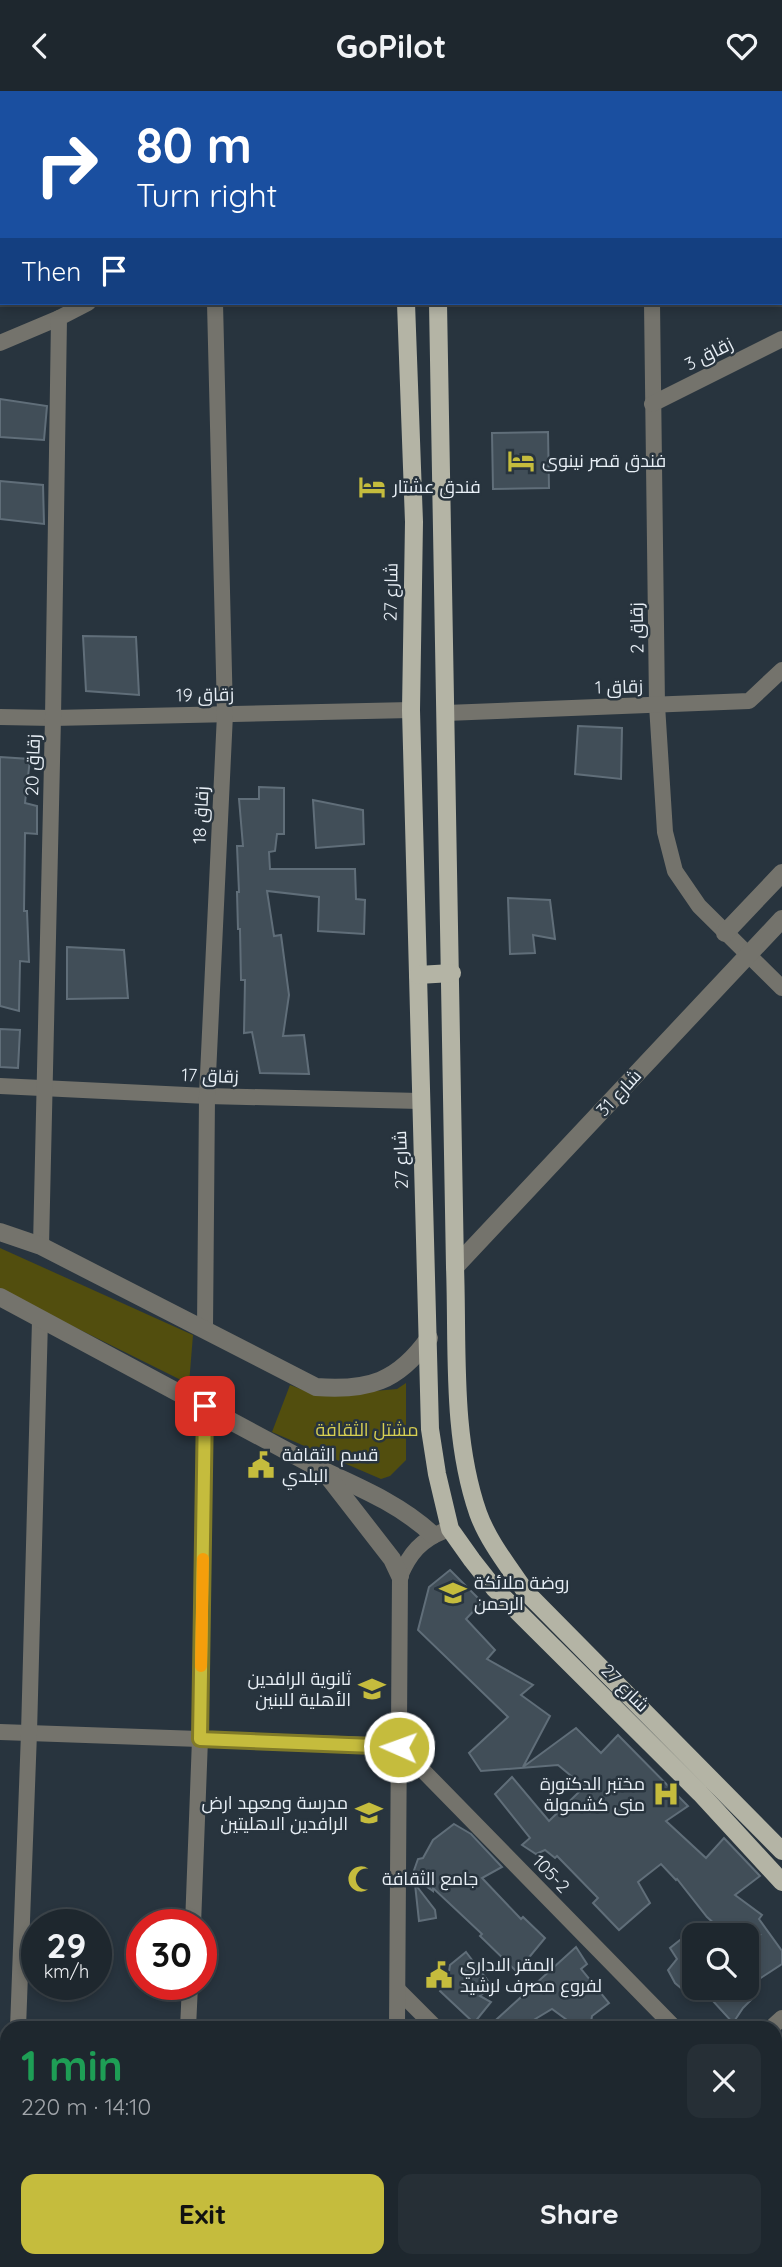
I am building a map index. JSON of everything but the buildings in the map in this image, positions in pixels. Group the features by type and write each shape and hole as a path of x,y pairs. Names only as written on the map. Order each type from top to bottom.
{"main road":[{"name":"شارع 27","path":"406,305 414,522 411,710 420,1101 430,1429 437,1474 441,1532 700,1793 782,1881"},
{"name":"شارع 27","path":"438,305 452,973 455,1267 460,1422 466,1467 479,1515 499,1553 525,1591 782,1851"},
{"path":"418,975 452,973"}],"street":[{"path":"0,343 84,305"},
{"name":"زقاق 18","path":"205,1329 207,1096 225,714 215,305"},
{"name":"زقاق 2","path":"652,305 657,705 665,832 675,871 699,906 782,988"},
{"name":"زقاق 20","path":"41,1245 59,318"},
{"name":"زقاق 3","path":"652,404 782,339"},
{"name":"زقاق 1","path":"446,713 749,701 782,670"},
{"name":"زقاق 19","path":"0,717 411,710"},
{"path":"725,933 782,873"},
{"name":"شارع 31","path":"455,1267 782,919"},
{"name":"زقاق 17","path":"0,1086 207,1096 420,1101"},
{"path":"0,1232 41,1245 316,1387 357,1388 379,1382 399,1371 416,1356 429,1338"},
{"path":"0,1297 324,1471 378,1497 422,1525 441,1532"},
{"path":"18,2021 40,1320"},
{"path":"194,1909 200,1739 205,1406"},
{"path":"324,1471 392,1559 400,1576 397,2021"},
{"path":"400,1576 417,1547 441,1532"},
{"path":"0,1732 399,1747"},
{"name":"105-2","path":"399,1747 669,2021"},
{"path":"399,1991 429,2021"},
{"path":"188,2021 189,2000"}],"green space":[{"path":"0,1248 193,1335 189,1384 0,1290"},
{"name":"مشتل الثقافة","path":"406,1383 406,1460 390,1476 381,1479 272,1432 290,1385 319,1396 397,1389"}],"slow traffic":[{"path":"201,1666 203,1559"}],"place":[{"name":"فندق قصر نينوى","path":"521,461"},
{"name":"فندق عشتار","path":"372,487"},
{"name":"قسم الثقافة البلدي","path":"261,1465"},
{"name":"روضة ملائكة الرحمن","path":"453,1593"},
{"name":"ثانوية الرافدين الأهلية للبنين","path":"372,1689"},
{"name":"مختبر الدكتورة منى كشمولة","path":"666,1794"},
{"name":"مدرسة ومعهد ارض الرافدين الاهليتين","path":"369,1813"},
{"name":"جامع الثقافة","path":"361,1879"},
{"name":"المقر الاداري لفروع مصرف لرشيد","path":"439,1975"}],"route":[{"path":"205,1406 200,1739 399,1747"}]}
